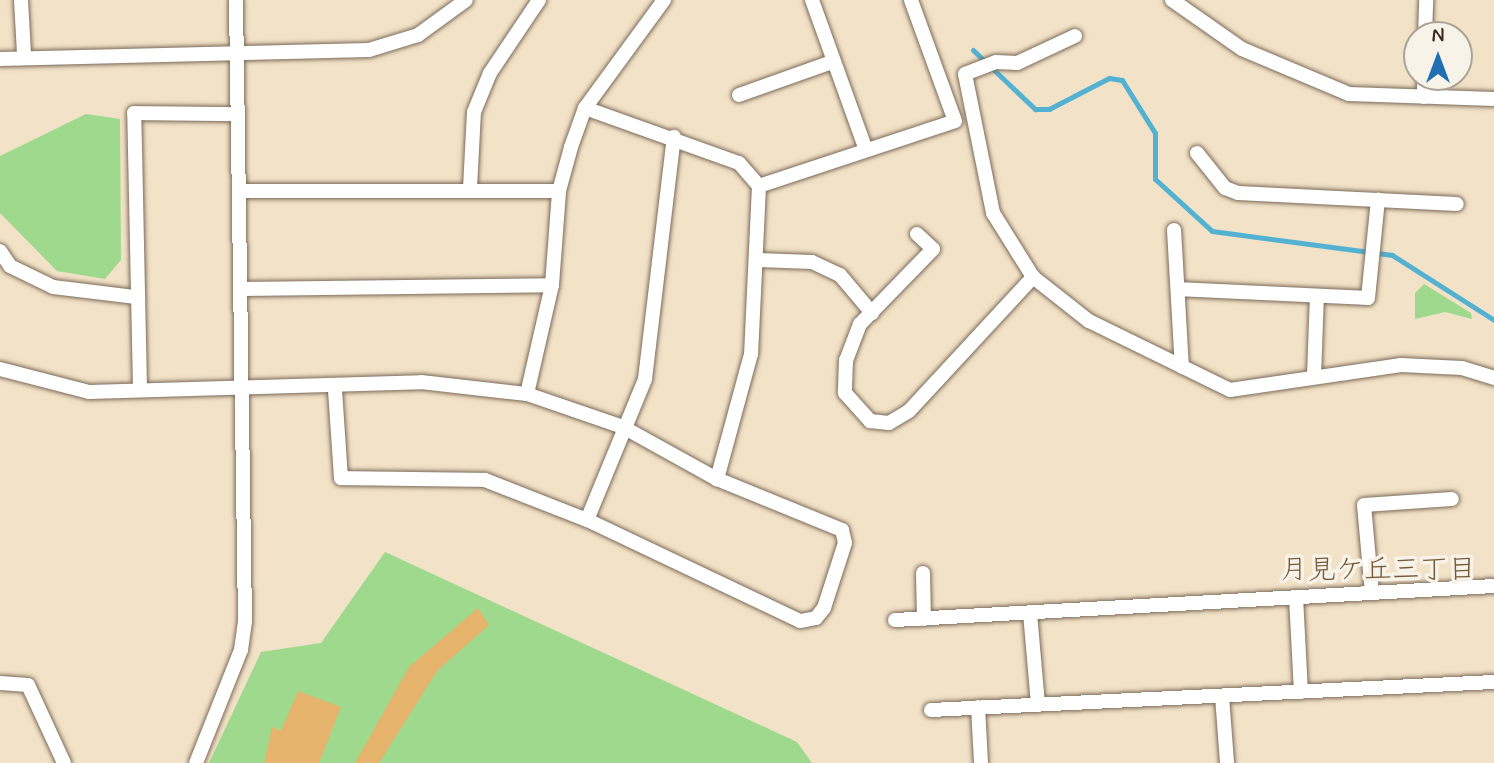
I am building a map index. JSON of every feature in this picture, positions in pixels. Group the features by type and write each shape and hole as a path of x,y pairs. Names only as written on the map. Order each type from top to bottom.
{"street":[{"path":"21,0 24,54"},
{"path":"197,763 244,637 245,388 241,289 243,191 238,114 236,0"},
{"path":"0,59 24,54 239,56 369,50 418,34 466,0"},
{"path":"470,188 478,100 539,0"},
{"path":"527,394 552,285 559,191 585,108 664,0"},
{"path":"812,0 832,62 865,147"},
{"path":"759,186 865,147 955,121 911,0"},
{"path":"1172,0 1242,49 1349,94 1494,99"},
{"path":"1425,21 1426,0"},
{"path":"1075,36 1017,63 996,62 965,74 993,213 1033,277 1089,321 1230,390 1401,365 1462,368 1494,378"},
{"path":"739,95 832,62"},
{"path":"1424,91 1424,97"},
{"path":"585,108 674,136 739,163 759,186 758,260 751,354 717,479"},
{"path":"141,388 136,297 134,113 238,114"},
{"path":"587,520 645,379 655,332 674,136"},
{"path":"1197,153 1225,188 1238,193 1457,204"},
{"path":"243,191 470,188 559,191"},
{"path":"1178,289 1368,298 1375,263 1378,200"},
{"path":"1174,230 1182,367"},
{"path":"917,234 933,249 853,335 845,393 863,418 889,423 909,411 1033,277"},
{"path":"0,251 10,266 53,287 136,297"},
{"path":"758,260 812,262 840,275 872,313"},
{"path":"241,289 552,285"},
{"path":"1314,376 1317,296"},
{"path":"0,369 89,393 141,388 335,389 421,382 527,394 623,427 717,479 845,533 816,618 800,621 587,520 485,480 341,478 335,389"},
{"path":"1372,593 1364,505 1452,499"},
{"path":"923,573 924,619"},
{"path":"895,620 1494,586"},
{"path":"1296,597 1301,692"},
{"path":"1030,613 1038,705"},
{"path":"931,710 1494,682"},
{"path":"0,683 28,685 64,763"},
{"path":"1222,696 1227,763"},
{"path":"978,707 981,763"}],"green space":[{"path":"86,114 120,119 121,260 105,279 57,271 0,213 0,156"},
{"path":"1424,284 1471,313 1472,319 1445,312 1415,319 1415,293"},
{"path":"385,552 797,742 812,763 209,763 261,652 321,643"}],"building":[{"path":"478,608 489,625 437,671 379,763 355,763 409,667"},
{"path":"298,691 341,707 319,763 264,763 272,727 281,731"}],"waterway":[{"path":"973,50 1035,109 1049,109 1109,78 1122,80 1155,133 1155,179 1212,231 1392,255 1494,320"}],"district":[{"name":"月見ケ丘三丁目","path":"1378,571"}]}
